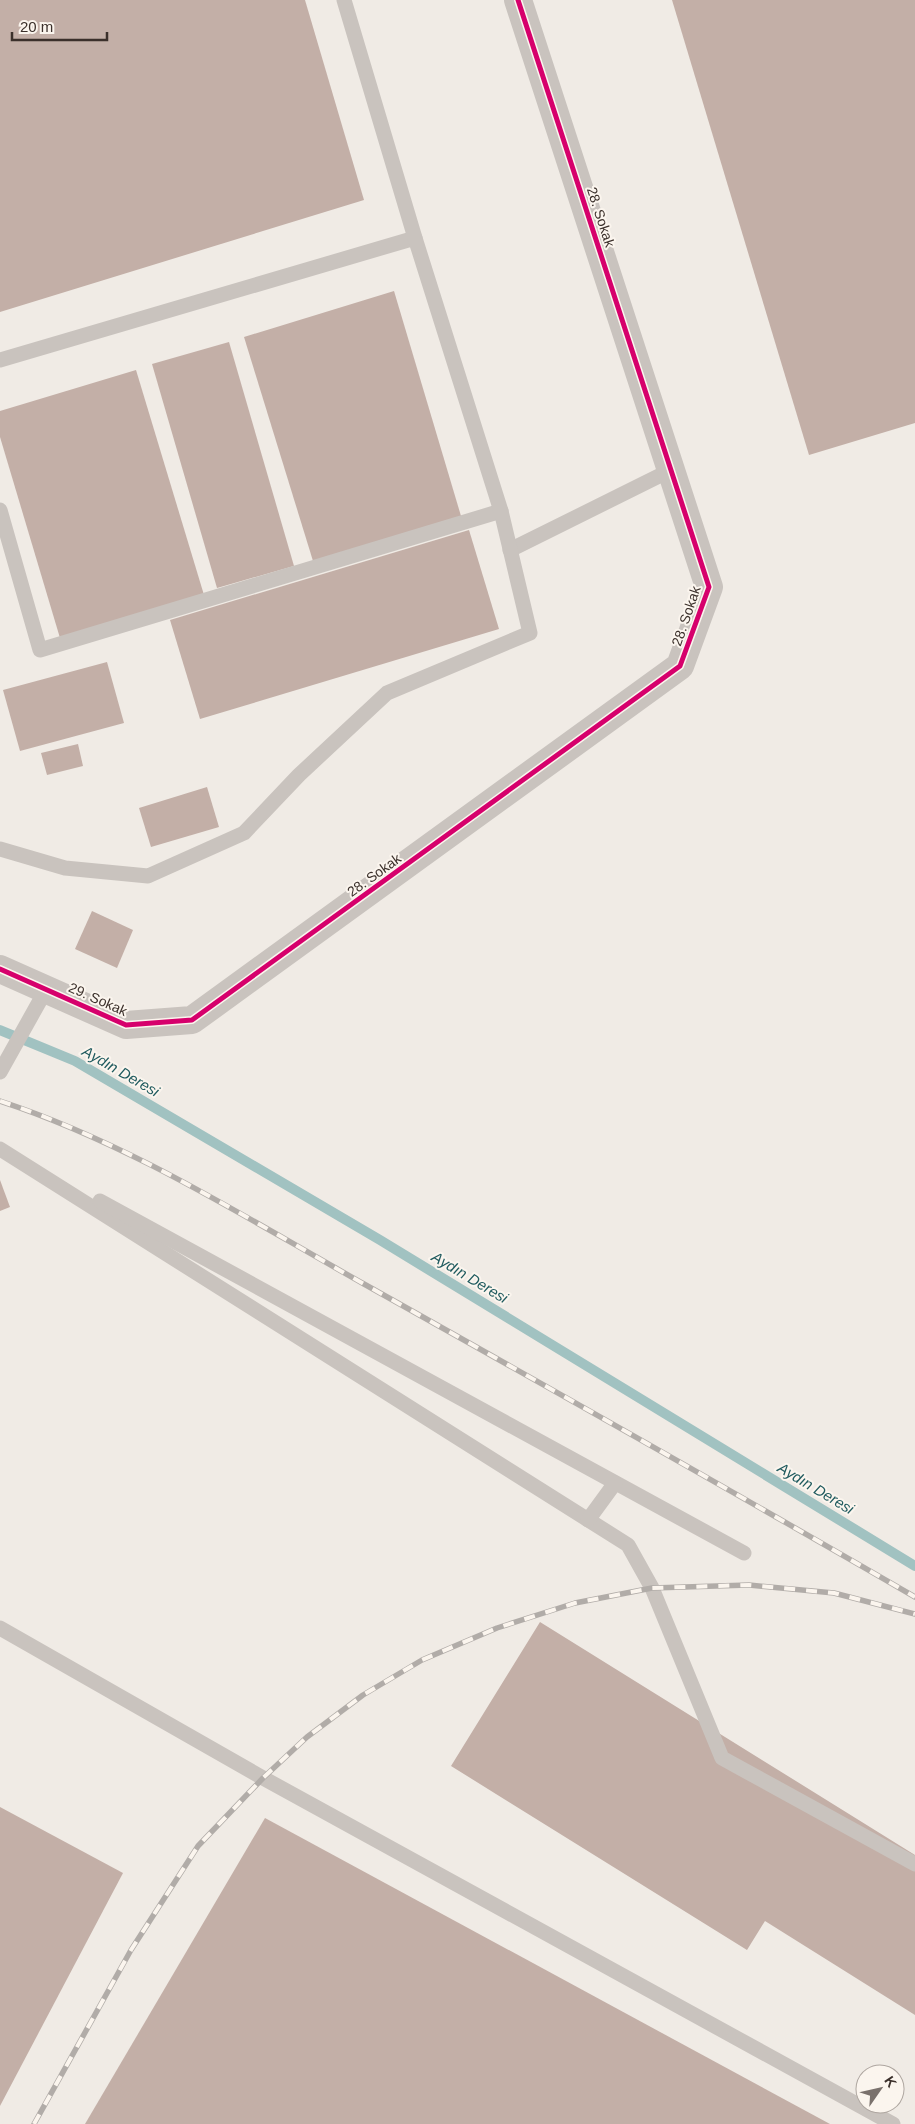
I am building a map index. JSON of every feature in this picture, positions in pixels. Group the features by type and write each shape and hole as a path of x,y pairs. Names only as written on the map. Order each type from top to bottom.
{"street":[{"name":"28. Sokak","path":"192,1020 680,666 709,587 518,0"},
{"name":"29. Sokak","path":"0,969 47,988 126,1025 192,1020"}],"lane":[{"path":"0,849 65,868 148,876 244,833 299,776 387,693 530,633 501,512 415,238 344,0"},
{"path":"0,360 415,238"},
{"path":"510,550 671,470"},
{"path":"0,510 40,650 501,512"},
{"path":"0,1072 47,988"},
{"path":"0,1148 744,1553"},
{"path":"0,1148 628,1545 652,1588 722,1758 915,1864"},
{"path":"588,1520 615,1483"},
{"path":"0,1628 272,1783 893,2124"}],"building":[{"path":"0,0 305,0 364,200 0,312"},
{"path":"672,0 915,0 915,423 809,455"},
{"path":"394,291 461,516 313,561 244,337"},
{"path":"229,342 294,566 217,588 152,364"},
{"path":"136,370 204,595 60,638 0,437 0,411"},
{"path":"469,530 499,629 200,719 170,620"},
{"path":"107,662 124,723 20,751 3,690"},
{"path":"78,744 83,766 47,775 41,753"},
{"path":"207,787 219,827 151,847 139,808"},
{"path":"92,911 133,930 117,968 75,949"},
{"path":"0,1180 10,1207 0,1211"},
{"path":"540,1622 915,1855 915,2015 765,1921 747,1950 451,1766"},
{"path":"0,1807 123,1873 0,2106"},
{"path":"265,1818 830,2124 85,2124"}],"waterway":[{"name":"Aydın Deresi","path":"0,1030 75,1061 380,1240 915,1566"}],"railway":[{"path":"0,1101 48,1118 95,1138 231,1208 915,1597"},
{"path":"34,2124 131,1950 198,1846 263,1778 307,1737 363,1695 422,1660 497,1628 575,1603 652,1588 749,1585 834,1593 915,1614"}],"cycle path":[{"path":"0,969 126,1025 192,1020 680,666 709,587 518,0"}]}
